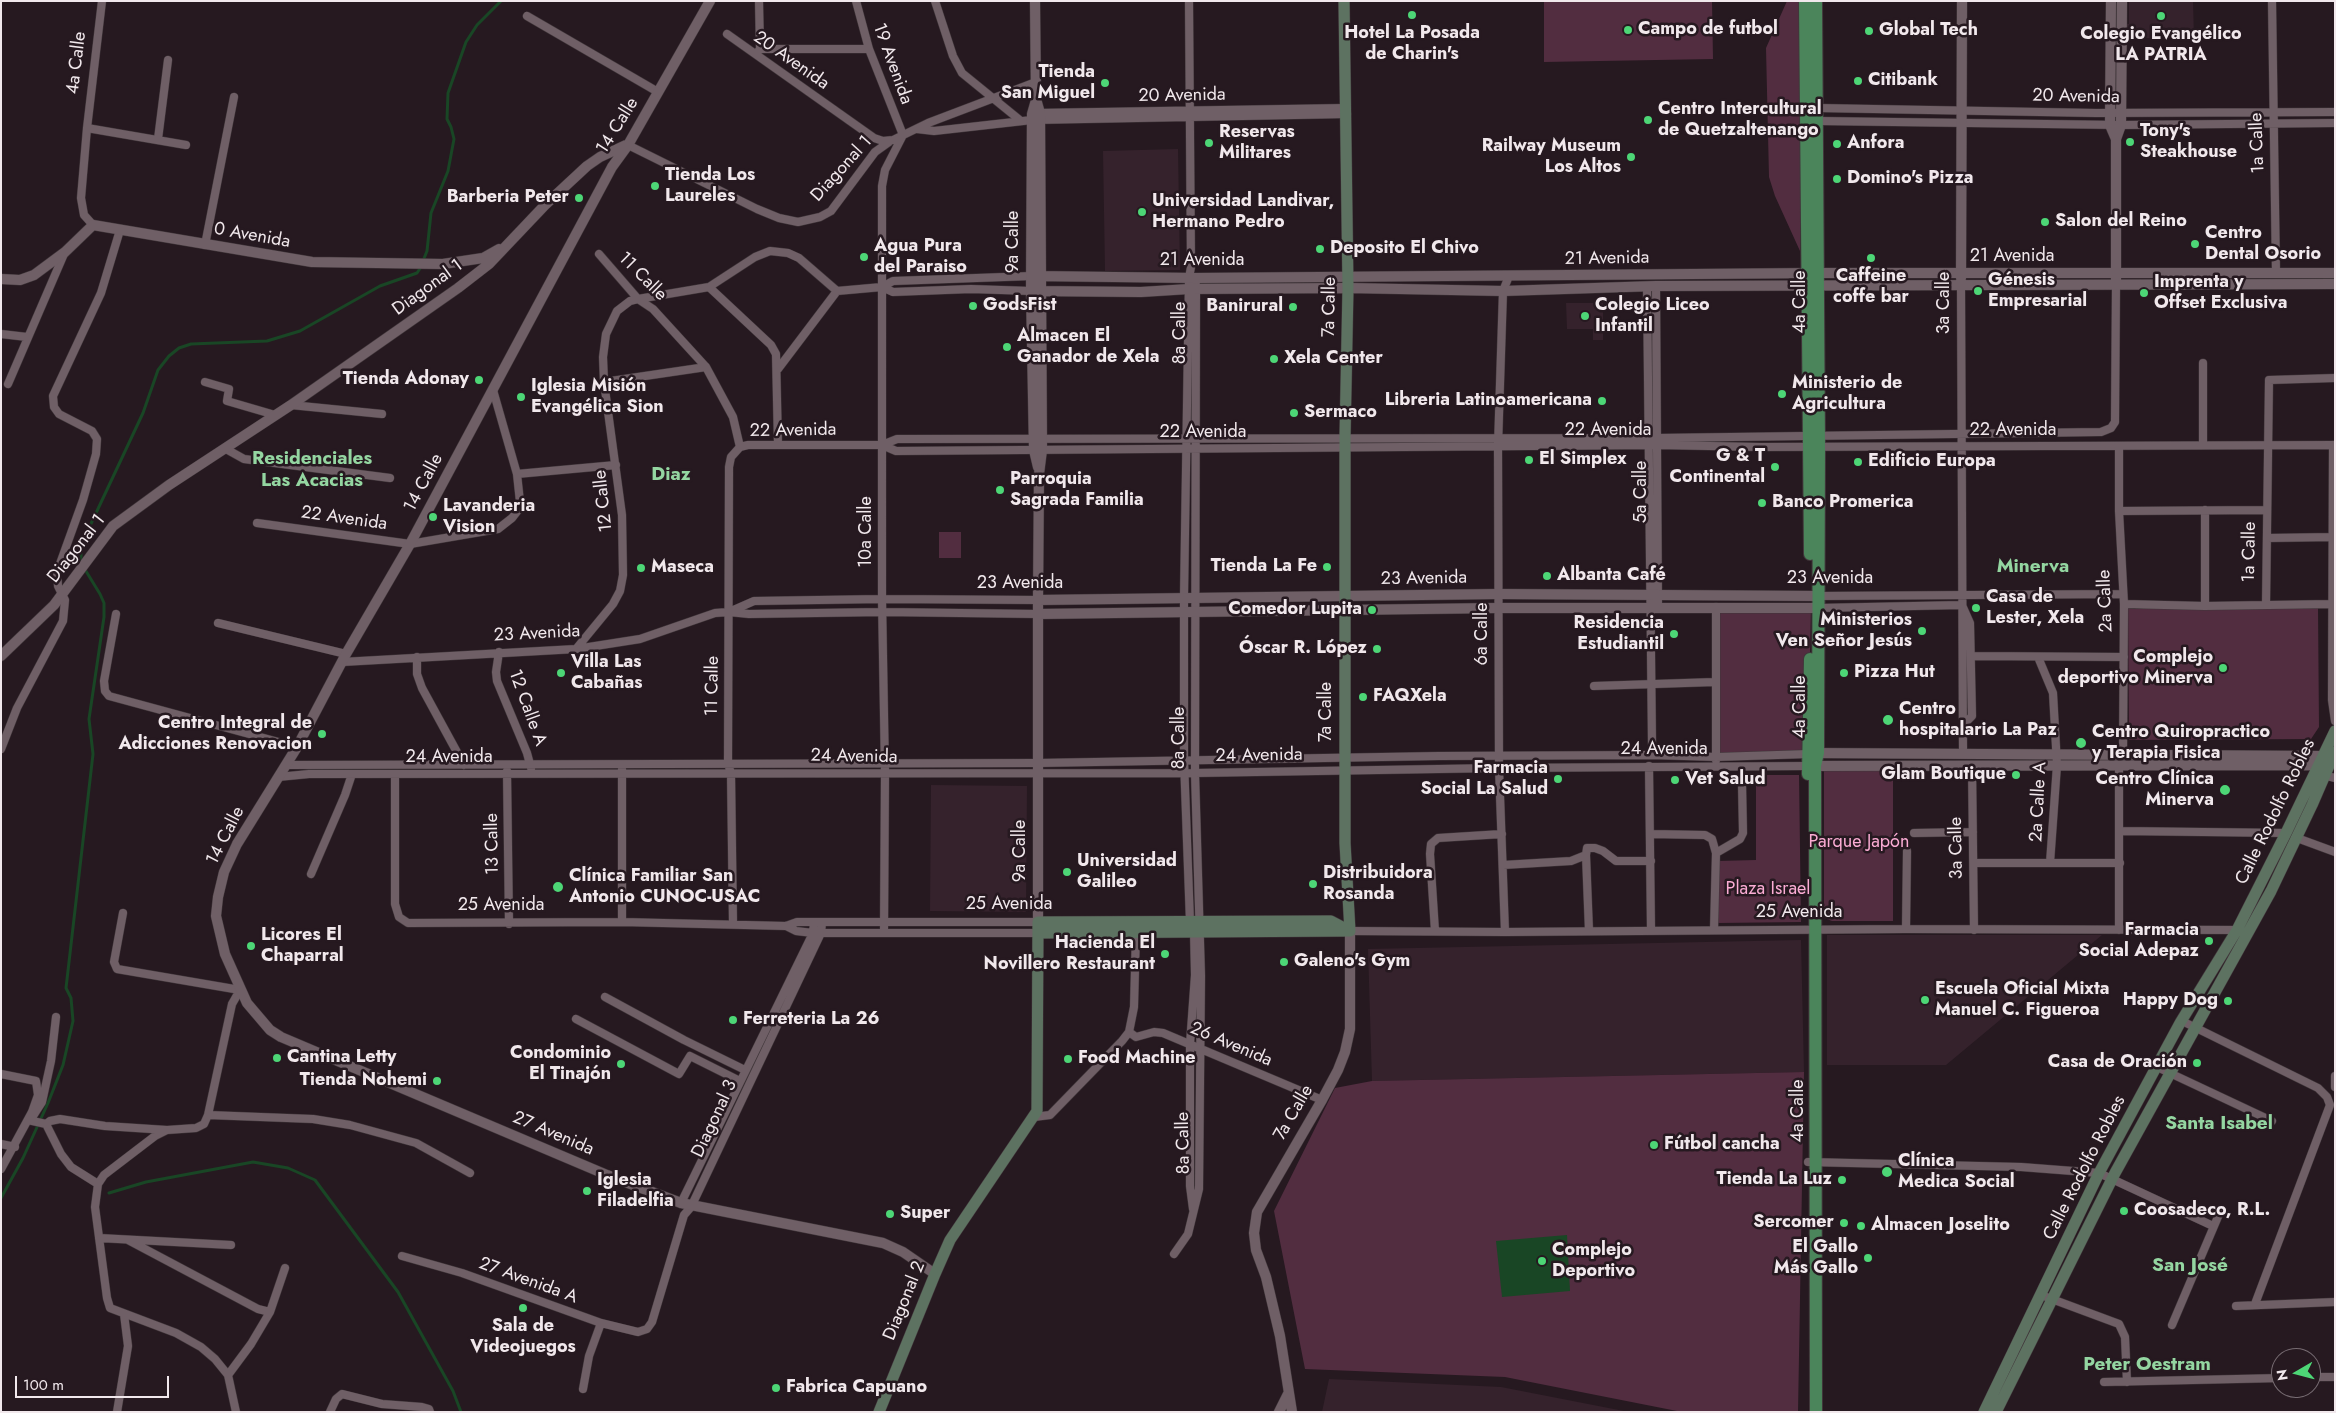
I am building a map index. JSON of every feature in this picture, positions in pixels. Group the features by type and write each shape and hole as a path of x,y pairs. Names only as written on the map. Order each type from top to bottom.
{"main road":[{"name":"7a Calle","path":"1344,1 1348,276 1345,442 1344,758 1345,843 1350,931"},
{"name":"4a Calle","path":"1805,1 1813,280 1815,602 1812,760 1810,1412"},
{"name":"4a Calle","path":"1813,280 1818,121 1816,1"},
{"name":"Calle Rodolfo Robles","path":"1984,1412 2194,1027 2328,764 2335,731"},
{"name":"25 Avenida","path":"1038,928 1136,932 1331,920 1350,931"},
{"name":"25 Avenida","path":"1038,928 1196,927"},
{"name":"9a Calle","path":"972,1207 1034,1117 1039,1095 1038,928"},
{"name":"Calle Rodolfo Robles","path":"1996,1412 2099,1173 2182,1021 2242,931"},
{"name":"4a Calle","path":"1812,1162 1816,1412"},
{"name":"Diagonal 2","path":"879,1412 934,1274 950,1240 972,1207"}],"street":[{"name":"4a Calle","path":"93,225 84,215 81,198 102,1"},
{"name":"14 Calle","path":"240,990 221,938 216,916 224,872 237,844 297,747 344,658 410,544 612,167 628,145 710,1"},
{"path":"759,1 758,51 868,49"},
{"name":"19 Avenida","path":"856,1 868,49 903,136"},
{"path":"934,1 959,68 966,76 1021,121"},
{"name":"9a Calle","path":"1036,1 1036,291 1039,474 1038,928"},
{"name":"8a Calle","path":"1174,1254 1188,1234 1199,1189 1195,773 1196,438 1189,1"},
{"name":"3a Calle","path":"1960,765 1963,753 1960,110 1962,1"},
{"path":"2111,1 2110,113 2115,125 2116,138 2116,279"},
{"path":"2115,125 2121,112 2122,1"},
{"name":"1a Calle","path":"2272,1 2272,112 2275,124 2276,284"},
{"path":"527,16 658,92"},
{"name":"20 Avenida","path":"727,34 758,51 874,138 883,141 893,140"},
{"path":"158,139 168,60"},
{"path":"893,140 928,123 1036,82"},
{"path":"205,244 234,97"},
{"name":"20 Avenida","path":"1818,108 2110,113 2335,112"},
{"name":"20 Avenida","path":"1036,117 1346,111"},
{"path":"917,129 934,131 1021,121 1036,117"},
{"name":"20 Avenida","path":"1818,121 2115,125 2335,123"},
{"path":"87,128 186,145"},
{"name":"10a Calle","path":"884,933 885,763 882,599 883,178 889,161 903,136"},
{"name":"Diagonal 1","path":"1,656 12,648 63,593 110,529 134,509 226,449 458,288 489,264 545,205 593,161 628,145 757,209 779,218 798,222 820,217 830,211 875,152 893,140"},
{"path":"1,279 20,280 34,275 65,252 93,225"},
{"name":"0 Avenida","path":"93,225 298,261 388,265 444,264 483,258 503,247 512,239"},
{"path":"1,749 17,708 61,627 66,606 63,593 57,581 57,572 83,500 96,454 96,439 92,430 59,414 54,407 53,396 101,293 120,230"},
{"path":"638,299 709,286 755,257 778,251 793,256 809,265 837,291 778,369"},
{"path":"8,384 65,252"},
{"name":"11 Calle","path":"599,254 638,299 653,309 706,367 733,417 738,448 730,457 729,467 728,764 731,773 733,924"},
{"name":"21 Avenida","path":"882,287 893,292 970,289 1141,292 1193,289 1348,288 1504,290 1651,287 1962,273 2276,284 2335,284"},
{"name":"21 Avenida","path":"837,291 882,287 892,281 1036,276 1192,274 1813,280 1961,285 2276,273 2335,273"},
{"name":"6a Calle","path":"1505,932 1499,768 1498,437 1504,290 1509,276"},
{"name":"22 Avenida","path":"1814,441 1961,433 2101,432 2111,428 2115,422 2116,279"},
{"path":"709,286 771,345 776,354 778,369 778,445"},
{"name":"5a Calle","path":"1651,287 1648,441 1654,594"},
{"name":"5a Calle","path":"1651,287 1657,441 1652,744"},
{"name":"8a Calle","path":"1193,289 1187,438 1184,597 1184,773 1196,927 1190,1044 1190,1186 1193,1209"},
{"name":"12 Calle","path":"576,649 613,604 622,583 623,538 616,465 604,382 603,358 606,334 617,311 630,301 638,299"},
{"path":"1,334 27,337"},
{"path":"2203,363 2203,444"},
{"path":"604,382 706,367"},
{"name":"1a Calle","path":"2266,605 2268,380 2335,378"},
{"path":"205,382 229,390 227,401 275,415"},
{"path":"493,390 516,474 616,465"},
{"path":"291,404 382,414"},
{"name":"22 Avenida","path":"882,445 896,451 1196,448 1498,437 1648,441 1814,441 1961,446 2334,445"},
{"name":"22 Avenida","path":"738,448 778,445 882,445 897,439 1196,438 1498,446 1648,441"},
{"path":"2334,445 2332,700 2335,721"},
{"name":"2a Calle","path":"2118,446 2122,594 2124,604 2119,930"},
{"path":"226,449 244,459 390,478"},
{"name":"22 Avenida","path":"257,523 410,544 493,530 512,518 520,506 516,474"},
{"path":"2205,510 2205,606"},
{"path":"2119,511 2267,510"},
{"path":"2267,538 2334,537"},
{"name":"23 Avenida","path":"729,612 747,602 754,601 882,599 1038,600 1498,594 1654,594 1815,602 1962,605"},
{"name":"23 Avenida","path":"218,623 344,658 417,657 576,649 640,639 715,613 729,612 749,614 883,612 1196,614 1498,608 1716,607 1962,595 2122,594"},
{"path":"2124,604 2205,606 2332,604"},
{"name":"3a Calle","path":"1962,605 1970,623 1972,716 1963,725"},
{"path":"1715,766 1716,607"},
{"path":"116,614 104,681 105,691 109,696 297,747"},
{"name":"12 Calle A","path":"499,652 496,672 497,681 531,764 532,774"},
{"path":"1971,656 2124,657"},
{"path":"417,657 417,674 422,688 464,765"},
{"name":"2a Calle A","path":"2038,657 2048,676 2053,693 2057,760 2050,863"},
{"path":"1594,686 1715,682"},
{"name":"24 Avenida","path":"286,765 885,763 1195,773 1715,766 1963,753 2057,760"},
{"name":"24 Avenida","path":"278,777 309,774 885,772 897,774 1184,760 1652,755 1960,765 2057,760 2328,764"},
{"path":"622,764 622,922"},
{"name":"13 Calle","path":"507,765 509,924"},
{"name":"3a Calle","path":"1972,765 1974,930"},
{"path":"1649,766 1651,930"},
{"path":"311,874 352,774"},
{"name":"25 Avenida","path":"395,774 395,904 399,917 413,923 622,922 786,926 797,922 883,922 1038,928"},
{"path":"1716,853 1740,839 1743,833 1745,826 1742,783"},
{"path":"2120,831 2291,836 2335,852"},
{"path":"1914,833 1973,832"},
{"path":"1435,931 1431,844 1438,838 1502,834"},
{"path":"1650,834 1706,836 1712,839 1716,853 1714,930"},
{"path":"1589,931 1587,848 1603,851 1616,861 1651,861"},
{"path":"1906,928 1907,851"},
{"path":"1503,865 1571,861 1586,855"},
{"path":"1974,863 2120,862"},
{"path":"37,1122 60,1119 105,1126 167,1130 200,1126 208,1115 232,1004 240,990 117,969 114,962 123,913"},
{"name":"Diagonal 3","path":"686,1205 817,933 818,922"},
{"name":"25 Avenida","path":"786,926 796,931 817,933 884,933 1038,928"},
{"name":"25 Avenida","path":"1350,931 1812,931 1906,928 2242,931"},
{"name":"7a Calle","path":"1292,1412 1280,1336 1268,1284 1256,1250 1254,1233 1257,1212 1322,1100 1345,1052 1350,1028 1350,931"},
{"path":"1034,1117 1050,1115 1122,1042 1129,1032 1134,1007 1136,932"},
{"name":"Diagonal 3","path":"644,1331 652,1322 686,1205 740,1081 817,933"},
{"name":"27 Avenida","path":"240,990 247,1003 270,1030 297,1045 598,1171 686,1205 883,1243 903,1252 934,1274"},
{"path":"605,997 700,1048 746,1070"},
{"path":"56,1018 51,1061 42,1102 36,1114 37,1122 71,1167 98,1184"},
{"path":"576,1020 679,1074 690,1056 740,1081"},
{"path":"2182,1021 2318,1088 2327,1096 2330,1105 2255,1304"},
{"name":"26 Avenida","path":"1129,1032 1136,1037 1158,1032 1322,1100"},
{"path":"2157,1066 2272,1121"},
{"path":"1,1074 32,1080 37,1083 38,1095 37,1122 15,1147 1,1169"},
{"path":"2335,1076 2335,1087"},
{"path":"1190,1110 1198,1110"},
{"path":"208,1115 313,1119 350,1125 416,1143 470,1173"},
{"path":"167,1130 155,1136 104,1175 98,1184 95,1207 108,1304 115,1311 185,1337 207,1352 228,1375 236,1412"},
{"path":"1190,1137 1199,1136"},
{"path":"1,1144 15,1147"},
{"path":"1812,1162 2021,1167 2099,1173 2213,1226"},
{"path":"2172,1325 2220,1212"},
{"path":"99,1238 231,1245"},
{"path":"128,1240 258,1309 270,1312"},
{"name":"27 Avenida A","path":"402,1256 462,1273 601,1323 638,1332 644,1331"},
{"path":"228,1375 251,1344 270,1312 285,1268"},
{"path":"2046,1297 2119,1324 2125,1337 2127,1382"},
{"path":"2236,1306 2335,1302"},
{"path":"117,1412 128,1346 124,1314"},
{"path":"583,1389 589,1356 601,1323"},
{"path":"2321,1377 2335,1377"},
{"path":"2104,1382 2271,1378"},
{"path":"330,1412 338,1397 345,1394 382,1404 422,1407 429,1409 430,1412"},
{"path":"1279,1412 1288,1394"}],"shaded area":[{"name":"Colegio Evangélico LA PATRIA","path":"2129,1 2193,1 2194,38 2126,38 2126,24 2129,24"},
{"name":"Universidad Landivar, Hermano Pedro","path":"1178,149 1180,270 1105,271 1103,151"},
{"name":"Colegio Liceo Infantil","path":"1566,303 1603,303 1603,340 1593,340 1593,329 1567,329"},
{"path":"931,785 1027,786 1026,912 930,911"},
{"name":"Escuela Oficial Mixta Manuel C. Figueroa","path":"1827,935 2102,935 1946,1065 1827,1065"},
{"path":"1801,940 1804,1072 1372,1081 1368,949"},
{"path":"1567,1235 1570,1291 1502,1297 1496,1241"},
{"path":"1329,1379 1501,1387 1629,1412 1322,1412"}],"green space":[{"name":"Campo de futbol","path":"1544,1 1712,1 1713,59 1544,62"},
{"path":"1787,1 1799,1 1800,251 1775,196 1769,177 1766,48"},
{"path":"939,532 961,532 961,558 939,558"},
{"path":"1718,607 1811,608 1808,753 1716,755"},
{"name":"Complejo deportivo Minerva","path":"2318,608 2319,727 2311,739 2129,740 2128,609"},
{"name":"Parque Japón","path":"1824,767 1893,768 1893,921 1832,921 1824,918"},
{"name":"Plaza Israel","path":"1756,775 1799,775 1801,922 1718,923 1718,861 1756,860"},
{"name":"Complejo Deportivo","path":"1804,1072 1798,1412 1682,1412 1505,1377 1305,1369 1274,1211 1335,1088 1372,1081"}],"waterway":[{"path":"423,261 427,251 431,213 448,171 454,139 447,119 448,93 466,42 477,25 501,1"},
{"path":"1,1198 23,1158 48,1103 63,1065 73,1021 71,998 66,988 93,754 89,719 104,617 104,603 81,563 81,545 143,413 158,370 169,356 179,348 191,344 267,341 300,331 380,286 417,273 421,267"},
{"path":"109,1193 146,1182 253,1162 288,1168 315,1180 398,1292 453,1391 461,1412"}],"place":[{"name":"Hotel La Posada de Charin's","path":"1412,15"},
{"name":"Colegio Evangélico LA PATRIA","path":"2161,16"},
{"name":"Campo de futbol","path":"1628,30"},
{"name":"Global Tech","path":"1869,31"},
{"name":"Citibank","path":"1858,81"},
{"name":"Tienda San Miguel","path":"1105,83"},
{"name":"Centro Intercultural de Quetzaltenango","path":"1648,120"},
{"name":"Tony's Steakhouse","path":"2130,142"},
{"name":"Reservas Militares","path":"1209,143"},
{"name":"Anfora","path":"1837,144"},
{"name":"Railway Museum Los Altos","path":"1631,157"},
{"name":"Domino's Pizza","path":"1837,179"},
{"name":"Tienda Los Laureles","path":"655,186"},
{"name":"Barberia Peter","path":"579,198"},
{"name":"Universidad Landivar, Hermano Pedro","path":"1142,212"},
{"name":"Salon del Reino","path":"2045,222"},
{"name":"Centro Dental Osorio","path":"2195,244"},
{"name":"Deposito El Chivo","path":"1320,249"},
{"name":"Agua Pura del Paraiso","path":"864,257"},
{"name":"Caffeine coffe bar","path":"1871,258"},
{"name":"Génesis Empresarial","path":"1978,291"},
{"name":"Imprenta y Offset Exclusiva","path":"2144,293"},
{"name":"GodsFist","path":"973,306"},
{"name":"Banirural","path":"1293,307"},
{"name":"Colegio Liceo Infantil","path":"1585,316"},
{"name":"Almacen El Ganador de Xela","path":"1007,347"},
{"name":"Xela Center","path":"1274,359"},
{"name":"Tienda Adonay","path":"479,380"},
{"name":"Ministerio de Agricultura","path":"1782,394"},
{"name":"Iglesia Misión Evangélica Sion","path":"521,397"},
{"name":"Libreria Latinoamericana","path":"1602,401"},
{"name":"Sermaco","path":"1294,413"},
{"name":"El Simplex","path":"1529,460"},
{"name":"Edificio Europa","path":"1858,462"},
{"name":"G & T Continental","path":"1775,467"},
{"name":"Parroquia Sagrada Familia","path":"1000,490"},
{"name":"Banco Promerica","path":"1762,503"},
{"name":"Lavanderia Vision","path":"433,517"},
{"name":"Tienda La Fe","path":"1327,567"},
{"name":"Maseca","path":"641,568"},
{"name":"Albanta Café","path":"1547,576"},
{"name":"Casa de Lester, Xela","path":"1976,608"},
{"name":"Comedor Lupita","path":"1372,610"},
{"name":"Ministerios Ven Señor Jesús","path":"1922,631"},
{"name":"Residencia Estudiantil","path":"1674,634"},
{"name":"Óscar R. López","path":"1377,649"},
{"name":"Complejo deportivo Minerva","path":"2223,668"},
{"name":"Villa Las Cabañas","path":"561,673"},
{"name":"Pizza Hut","path":"1844,673"},
{"name":"FAQXela","path":"1363,697"},
{"name":"Centro hospitalario La Paz","path":"1888,720"},
{"name":"Centro Integral de Adicciones Renovacion","path":"322,734"},
{"name":"Centro Quiropractico y Terapia Fisica","path":"2081,743"},
{"name":"Glam Boutique","path":"2016,775"},
{"name":"Farmacia Social La Salud","path":"1558,779"},
{"name":"Vet Salud","path":"1675,780"},
{"name":"Centro Clínica Minerva","path":"2225,790"},
{"name":"Universidad Galileo","path":"1067,872"},
{"name":"Distribuidora Rosanda","path":"1313,884"},
{"name":"Clínica Familiar San Antonio CUNOC-USAC","path":"558,887"},
{"name":"Farmacia Social Adepaz","path":"2209,941"},
{"name":"Licores El Chaparral","path":"251,946"},
{"name":"Hacienda El Novillero Restaurant","path":"1165,954"},
{"name":"Galeno's Gym","path":"1284,962"},
{"name":"Escuela Oficial Mixta Manuel C. Figueroa","path":"1925,1000"},
{"name":"Happy Dog","path":"2228,1001"},
{"name":"Ferreteria La 26","path":"733,1020"},
{"name":"Cantina Letty","path":"277,1058"},
{"name":"Food Machine","path":"1068,1059"},
{"name":"Casa de Oración","path":"2197,1063"},
{"name":"Condominio El Tinajón","path":"621,1064"},
{"name":"Tienda Nohemi","path":"437,1081"},
{"name":"Fútbol cancha","path":"1654,1145"},
{"name":"Clínica Medica Social","path":"1887,1172"},
{"name":"Tienda La Luz","path":"1842,1180"},
{"name":"Iglesia Filadelfia","path":"587,1191"},
{"name":"Coosadeco, R.L.","path":"2124,1211"},
{"name":"Super","path":"890,1214"},
{"name":"Sercomer","path":"1844,1223"},
{"name":"Almacen Joselito","path":"1861,1226"},
{"name":"El Gallo Más Gallo","path":"1868,1258"},
{"name":"Complejo Deportivo","path":"1542,1261"},
{"name":"Sala de Videojuegos","path":"523,1308"},
{"name":"Fabrica Capuano","path":"776,1388"}],"district":[{"name":"Residenciales Las Acacias","path":"312,470"},
{"name":"Diaz","path":"671,475"},
{"name":"Minerva","path":"2033,567"},
{"name":"Santa Isabel","path":"2219,1124"},
{"name":"San José","path":"2190,1266"},
{"name":"Peter Oestram","path":"2147,1365"}]}
